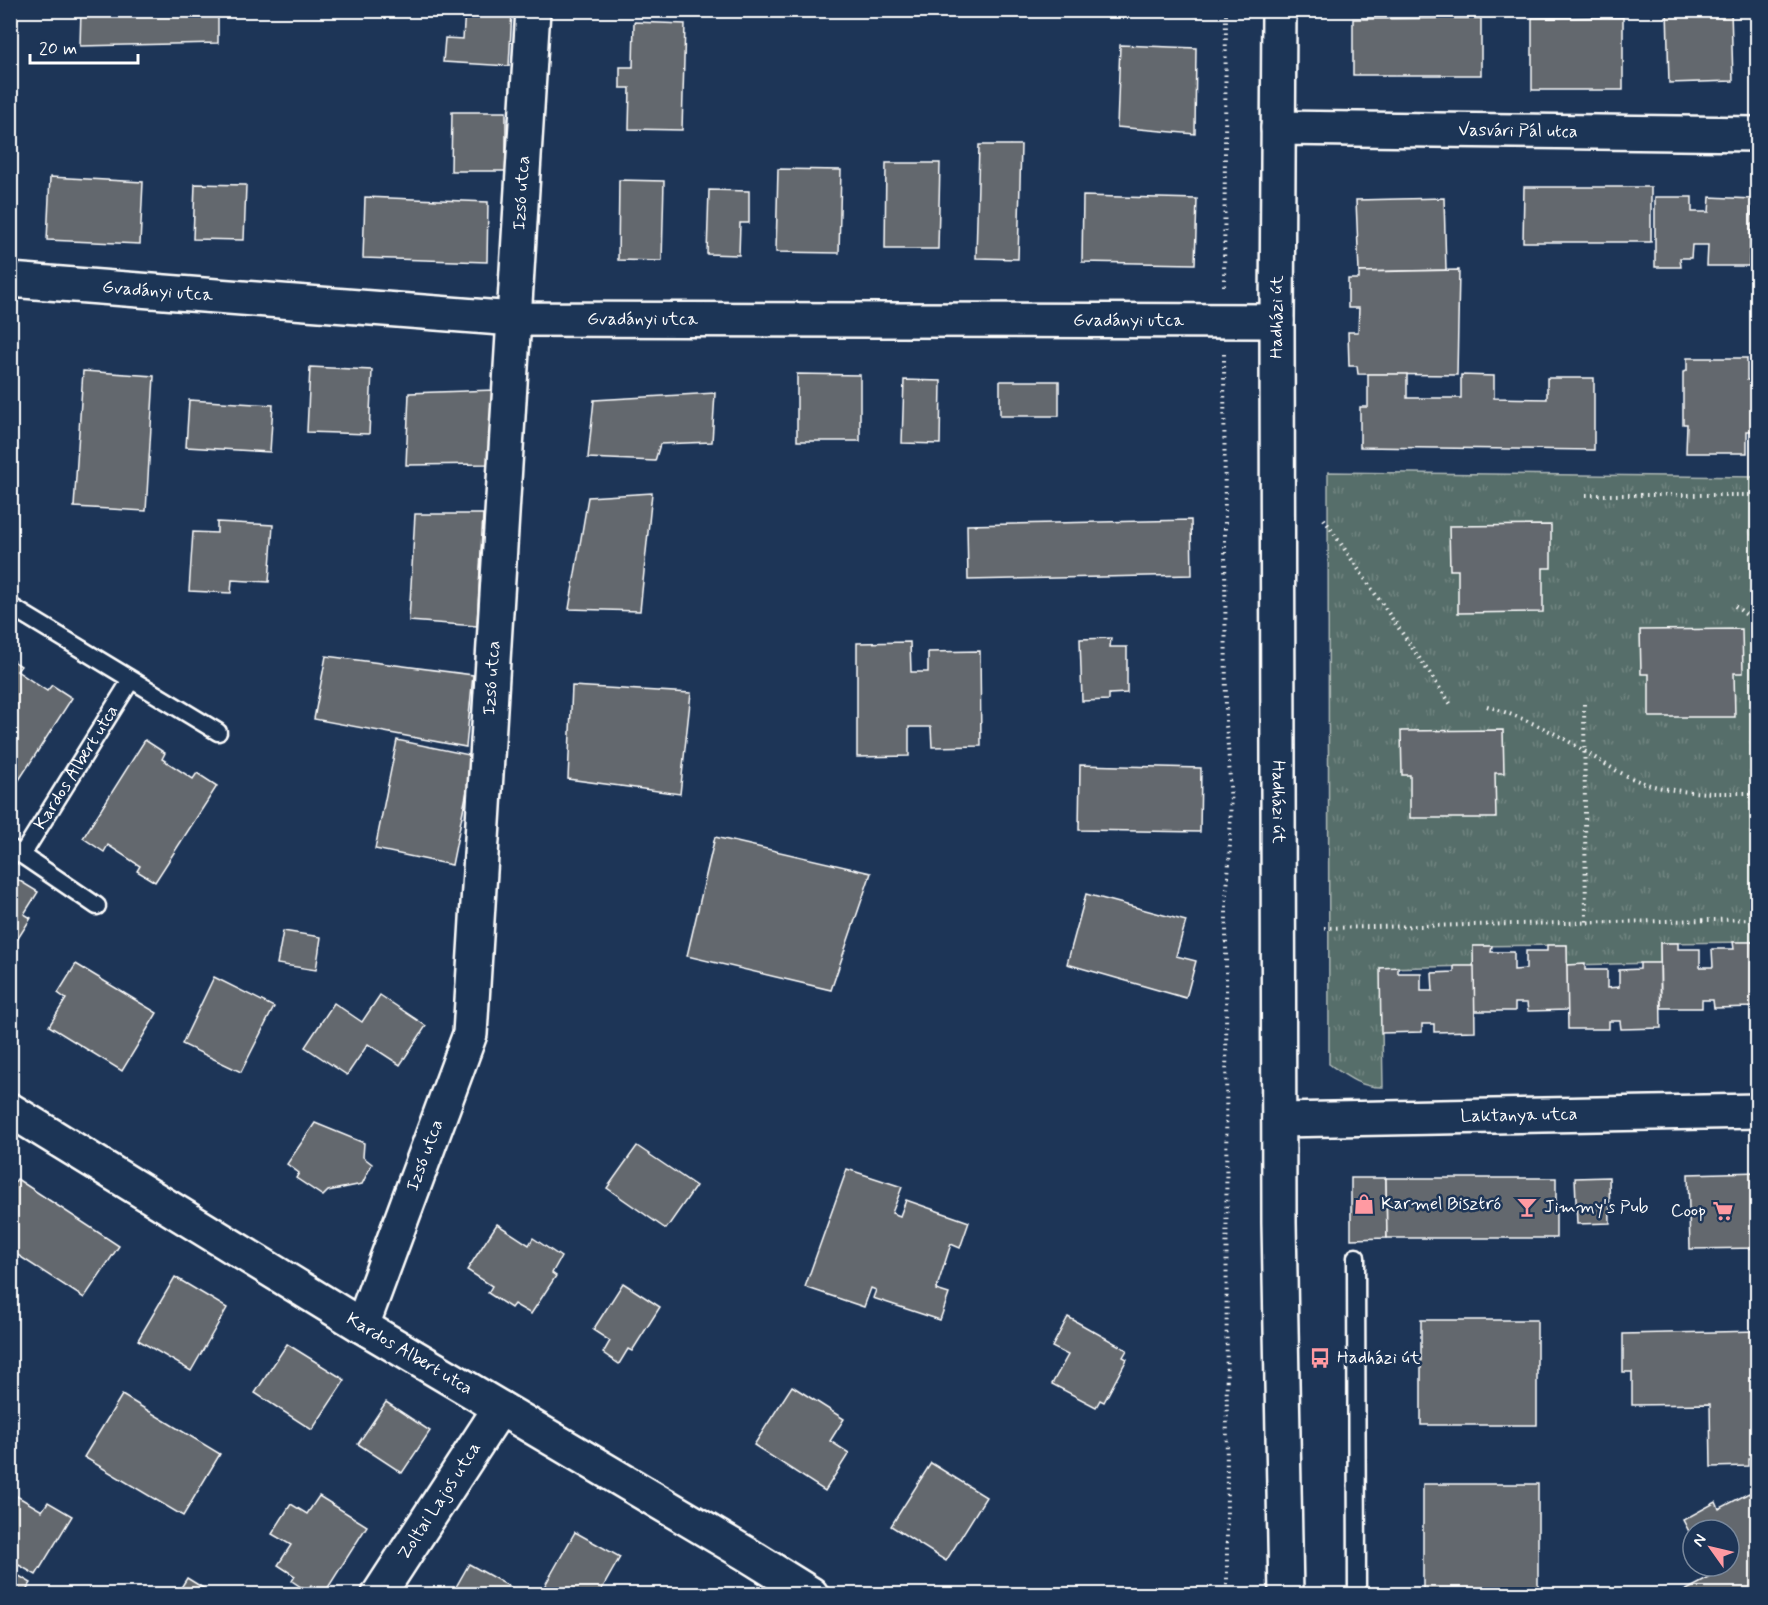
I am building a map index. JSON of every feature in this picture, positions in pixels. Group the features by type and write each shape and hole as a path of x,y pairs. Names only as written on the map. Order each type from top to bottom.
{"street":[{"name":"Izsó utca","path":"362,1326 470,1034 533,10"},
{"name":"Hadházi út","path":"1279,10 1277,321 1279,1223 1286,1594"},
{"name":"Vasvári Pál utca","path":"1278,128 1758,134"},
{"name":"Gvadányi utca","path":"10,280 514,319 1277,321"},
{"name":"Kardos Albert utca","path":"10,1110 362,1326 811,1594"},
{"name":"Laktanya utca","path":"1279,1120 1758,1111"},
{"name":"Zoltai Lajos utca","path":"380,1594 500,1408"}],"lane":[{"path":"10,606 218,732"},
{"name":"Kardos Albert utca","path":"97,906 16,851 132,680"},
{"path":"1356,1257 1356,1594"}],"path":[{"path":"1226,10 1223,321 1226,725 1230,764 1230,864 1226,898 1227,1594"},
{"path":"1586,495 1758,495"},
{"path":"1324,519 1452,706"},
{"path":"1735,606 1758,624"},
{"path":"1584,704 1586,922"},
{"path":"1487,706 1541,726 1585,753 1641,782 1665,789 1700,793 1758,793"},
{"path":"1324,928 1758,919"}],"green space":[{"path":"1328,472 1757,477 1757,961 1753,961 1753,942 1660,943 1660,963 1567,965 1567,945 1474,946 1474,966 1381,968 1383,1087 1368,1086 1348,1077 1329,1064"}],"building":[{"path":"81,10 218,10 218,43 80,46"},
{"path":"465,10 512,11 509,66 443,62 445,38 463,39"},
{"path":"1667,10 1731,10 1733,81 1669,83"},
{"path":"1623,17 1623,90 1532,90 1532,18"},
{"path":"1481,18 1481,75 1353,75 1353,19"},
{"path":"634,22 685,24 682,130 629,129 630,88 620,88 620,67 633,67"},
{"path":"1120,45 1196,48 1195,134 1117,127"},
{"path":"452,112 506,112 506,171 451,171"},
{"path":"979,145 1021,145 1018,259 976,258"},
{"path":"886,163 940,163 938,249 885,249"},
{"path":"778,169 841,170 839,253 776,252"},
{"path":"50,177 143,182 140,244 47,240"},
{"path":"619,180 664,181 662,261 618,260"},
{"path":"195,184 246,185 244,240 193,239"},
{"path":"1524,187 1651,187 1651,242 1523,242"},
{"path":"709,190 749,191 749,223 740,223 739,255 707,254"},
{"path":"1083,196 1197,199 1195,264 1082,262"},
{"path":"365,197 488,202 487,262 363,258"},
{"path":"1655,197 1692,197 1692,212 1709,212 1710,197 1752,199 1749,266 1707,266 1708,245 1692,245 1691,258 1680,258 1681,267 1655,267"},
{"path":"1444,198 1446,270 1359,272 1356,200"},
{"path":"1752,199 1758,199 1758,266 1749,266"},
{"path":"1459,270 1457,375 1358,374 1357,366 1349,366 1348,332 1358,332 1359,308 1348,308 1348,279 1359,279 1359,272"},
{"path":"1687,358 1747,358 1747,380 1758,380 1758,431 1747,431 1747,453 1686,453 1687,424 1683,424 1683,372 1687,371"},
{"path":"310,367 372,370 369,434 307,432"},
{"path":"83,371 154,376 146,511 74,507"},
{"path":"797,374 860,375 860,441 797,441"},
{"path":"1368,374 1407,374 1407,398 1461,398 1461,375 1494,376 1494,398 1547,399 1547,378 1594,378 1594,450 1360,447 1360,407 1368,407"},
{"path":"904,380 941,381 940,444 902,443"},
{"path":"1000,381 1059,381 1059,416 1000,416"},
{"path":"494,390 488,464 406,465 409,393"},
{"path":"715,393 712,442 660,444 655,461 588,458 594,400"},
{"path":"189,400 273,405 270,452 186,447"},
{"path":"652,493 640,611 569,609 588,497"},
{"path":"415,514 483,514 477,626 409,621"},
{"path":"1191,520 1192,575 968,580 967,525"},
{"path":"217,522 273,525 269,582 232,580 231,593 189,591 193,532 217,533"},
{"path":"1551,525 1551,568 1543,568 1543,612 1458,613 1458,570 1450,570 1449,526"},
{"path":"1742,629 1743,673 1734,673 1735,717 1649,717 1649,674 1641,674 1640,630"},
{"path":"1111,638 1110,647 1127,647 1127,693 1109,694 1109,700 1082,701 1080,639"},
{"path":"910,642 911,672 928,672 928,652 980,651 981,746 932,747 931,727 909,727 909,756 857,757 857,643"},
{"path":"326,656 473,675 466,747 314,719"},
{"path":"10,659 21,666 17,671 47,691 52,685 72,698 10,794"},
{"path":"572,686 691,693 680,794 568,779"},
{"path":"1503,730 1504,773 1495,773 1496,818 1410,818 1410,775 1402,775 1401,731"},
{"path":"145,740 165,753 162,759 193,779 197,773 217,786 155,882 137,871 140,866 108,845 104,852 83,838"},
{"path":"397,740 474,756 452,865 375,849"},
{"path":"1080,765 1201,768 1200,832 1079,830"},
{"path":"715,837 871,873 831,990 687,956"},
{"path":"10,875 38,892 24,914 31,918 10,951"},
{"path":"1086,894 1186,921 1176,956 1196,961 1186,998 1067,964"},
{"path":"283,931 321,937 316,970 277,964"},
{"path":"1733,942 1753,942 1754,1007 1714,1008 1713,1000 1702,1000 1702,1008 1661,1008 1660,943 1678,943 1678,949 1700,949 1700,967 1713,967 1712,949 1734,949"},
{"path":"1547,945 1567,945 1568,1010 1528,1011 1527,1003 1515,1003 1515,1011 1474,1011 1473,946 1492,946 1491,952 1514,952 1514,970 1526,969 1526,951 1547,951"},
{"path":"1753,961 1758,961 1758,1026 1754,1026"},
{"path":"1640,963 1660,963 1661,1028 1621,1029 1620,1021 1609,1021 1609,1029 1568,1029 1567,965 1585,964 1585,970 1607,970 1607,988 1619,987 1619,970 1640,969"},
{"path":"76,964 157,1013 122,1071 49,1026 66,999 58,993"},
{"path":"1454,966 1474,966 1475,1031 1434,1032 1434,1024 1422,1024 1422,1032 1381,1033 1380,968 1398,967 1398,973 1421,973 1421,991 1433,991 1432,973 1454,972"},
{"path":"214,977 274,1007 241,1072 182,1044"},
{"path":"380,995 426,1026 400,1065 368,1044 347,1075 305,1047 334,1003 362,1022"},
{"path":"315,1123 364,1143 363,1157 372,1164 362,1184 328,1191 323,1196 296,1178 299,1173 287,1164"},
{"path":"637,1146 696,1186 666,1229 607,1188"},
{"path":"847,1169 902,1187 892,1213 900,1216 906,1200 969,1222 960,1248 951,1244 936,1290 949,1294 940,1320 873,1298 876,1290 871,1288 864,1307 805,1287"},
{"name":"Coop","path":"1758,1172 1758,1248 1690,1249 1688,1174"},
{"path":"1609,1177 1610,1223 1577,1224 1575,1178"},
{"path":"1351,1178 1386,1178 1387,1238 1351,1239"},
{"path":"1386,1178 1556,1178 1556,1238 1387,1238"},
{"path":"17,1179 119,1246 84,1298 10,1250 10,1189"},
{"path":"497,1224 529,1245 533,1238 561,1257 552,1273 556,1276 531,1314 514,1304 511,1308 488,1293 492,1286 467,1270"},
{"path":"175,1277 227,1308 191,1371 138,1340"},
{"path":"623,1283 660,1307 632,1351 628,1349 619,1364 603,1353 610,1341 593,1330"},
{"path":"1068,1317 1127,1350 1123,1357 1127,1359 1104,1402 1100,1400 1096,1407 1052,1384 1068,1355 1052,1347"},
{"path":"1421,1320 1537,1320 1537,1425 1421,1425"},
{"path":"1758,1331 1758,1459 1748,1459 1748,1466 1711,1467 1710,1404 1632,1405 1632,1372 1623,1372 1623,1334"},
{"path":"287,1344 345,1380 312,1430 255,1393"},
{"path":"792,1386 844,1419 830,1441 849,1453 825,1491 754,1445"},
{"path":"122,1395 220,1454 183,1516 84,1457"},
{"path":"386,1402 430,1431 402,1473 358,1444"},
{"path":"931,1463 986,1497 946,1561 891,1526"},
{"path":"1423,1484 1538,1484 1538,1589 1423,1590"},
{"path":"10,1492 42,1511 48,1502 72,1516 36,1575 19,1565 14,1573 31,1583 24,1594 10,1594"},
{"path":"1749,1493 1758,1508 1758,1594 1679,1594 1709,1578 1741,1578 1741,1518 1687,1518 1716,1502 1719,1509"},
{"path":"319,1496 367,1526 324,1594 311,1585 307,1591 292,1581 295,1576 278,1565 291,1545 272,1534 291,1504 307,1514"},
{"path":"575,1532 620,1557 599,1594 540,1594"},
{"path":"469,1564 523,1594 452,1594"},
{"path":"187,1578 213,1594 177,1594"}],"place":[{"name":"Karmel Bisztró","path":"1364,1204"},
{"name":"Jimmy's Pub","path":"1527,1207"},
{"name":"Coop","path":"1723,1211"},
{"name":"Hadházi út","path":"1320,1358"}]}
